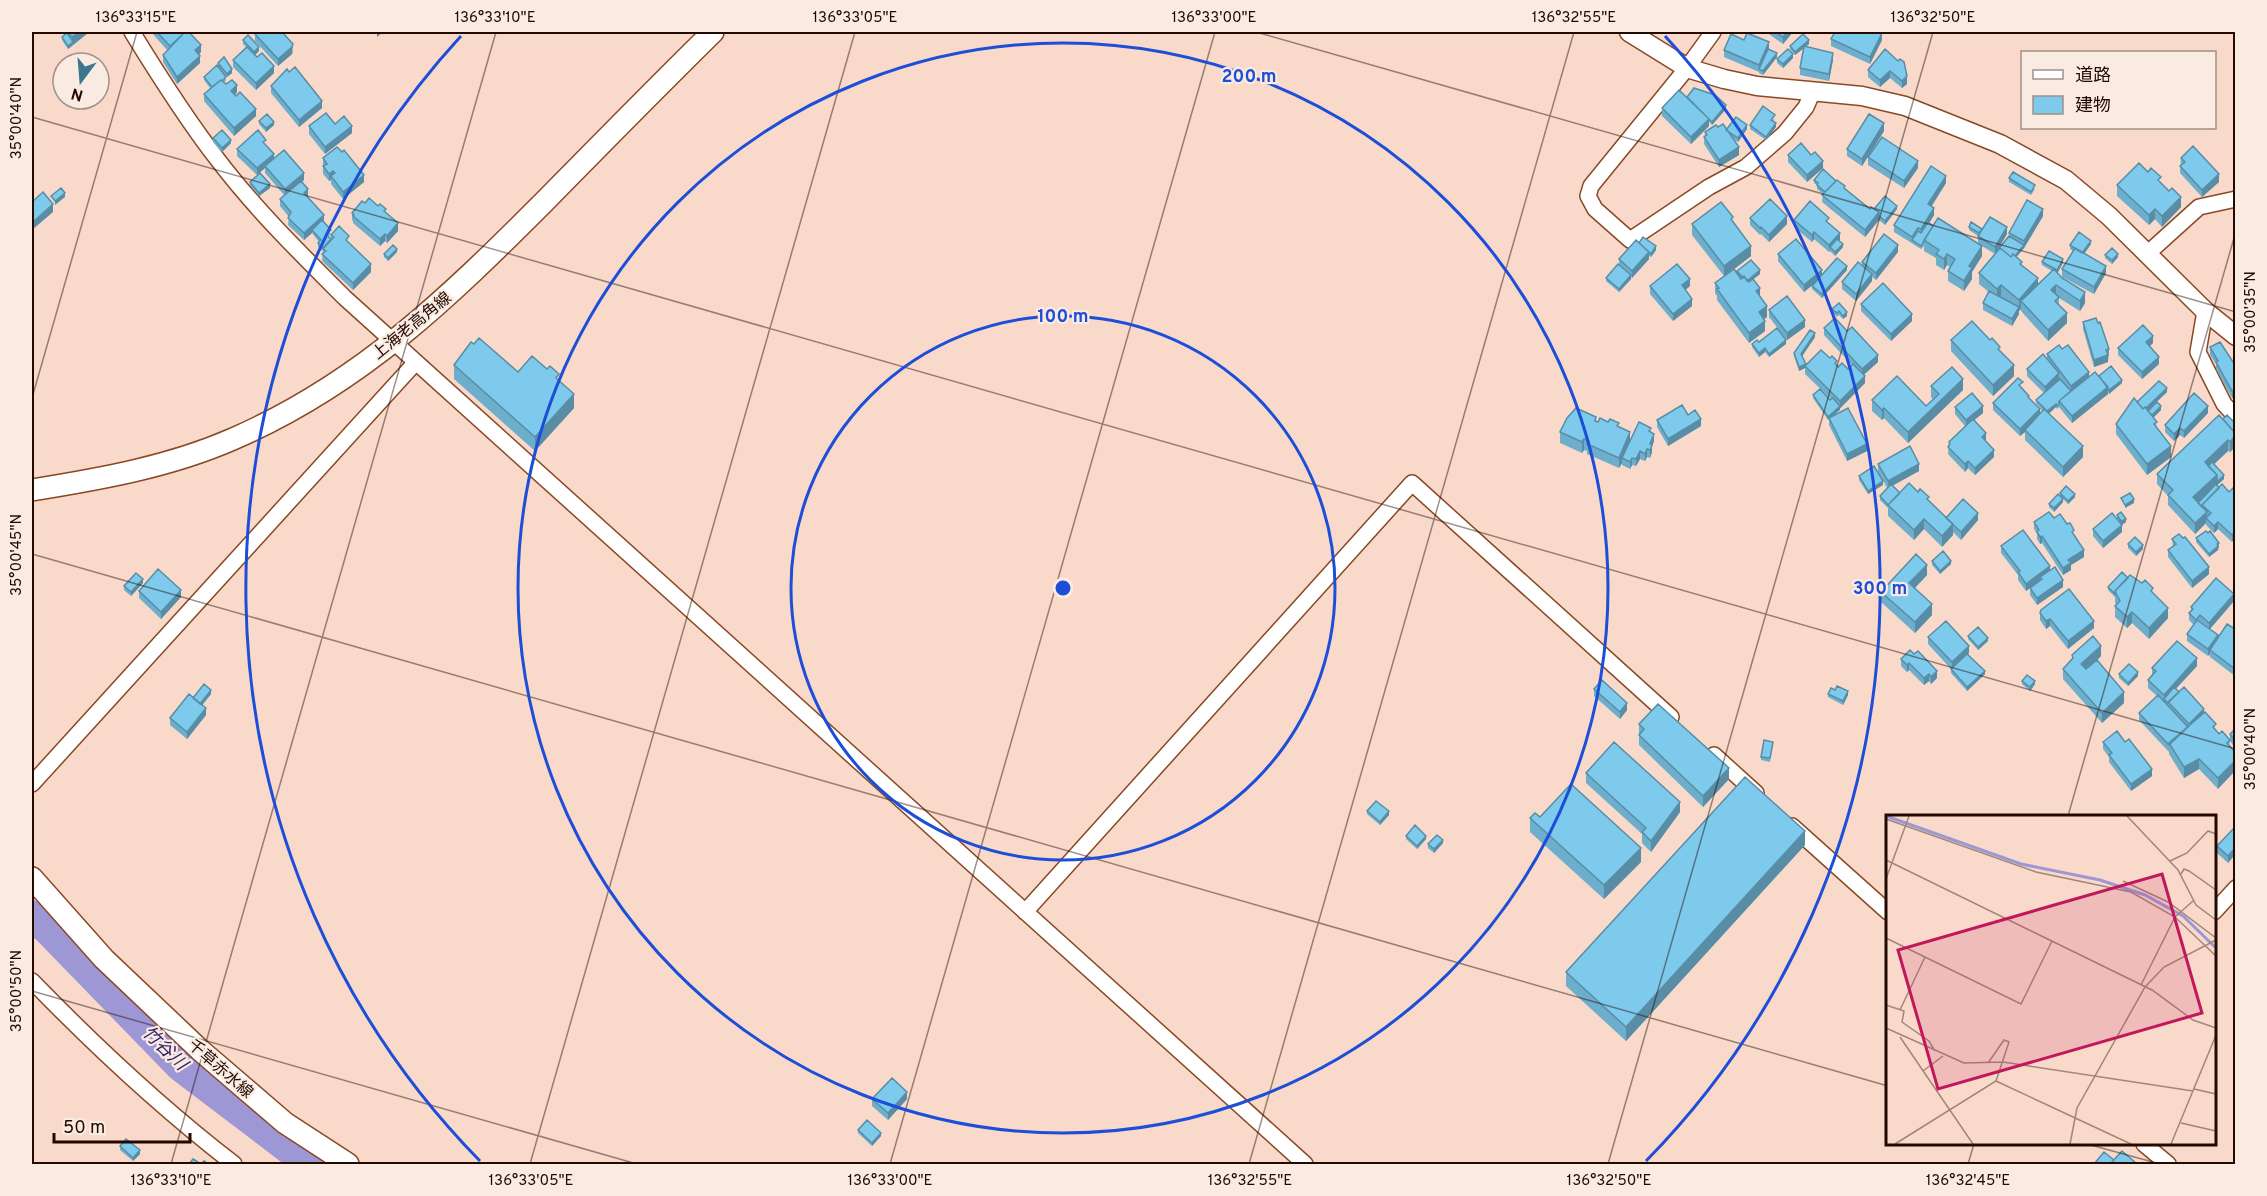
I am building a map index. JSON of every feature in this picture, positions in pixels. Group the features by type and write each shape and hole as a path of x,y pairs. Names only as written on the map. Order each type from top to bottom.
{"main road":[{"name":"上海老高角線","path":"32,490 156,466 232,440 277,419 321,394 430,313 483,263 713,32"},
{"name":"千草赤水線","path":"32,878 104,959 200,1050 285,1124 348,1164"}],"street":[{"path":"132,32 172,97 219,162 255,205 345,298 1305,1164"},
{"path":"1629,32 1687,68 1757,86 1862,96 1905,106 2000,144 2066,180 2109,216 2205,311 2235,336"},
{"path":"1713,32 1687,68 1591,186 1588,196 1595,209 1630,240 1709,187 1746,166 1785,133 1806,107 1813,91"},
{"path":"2147,254 2199,207 2235,200"},
{"path":"2205,311 2198,352 2224,404 2235,417"},
{"path":"32,784 416,362"},
{"path":"1025,912 1412,483 1685,729"},
{"path":"1702,745 1764,801"},
{"path":"1782,817 1886,911"},
{"path":"2216,910 2235,888"},
{"path":"32,981 126,1075 234,1164"},
{"path":"2146,1145 2168,1164"}],"building":[{"path":"68,32 80,32 72,37"},
{"path":"157,32 189,32 201,45 195,50 200,56 177,77 163,55 183,34 170,46"},
{"path":"282,32 293,44 292,47 278,59 255,34"},
{"path":"1776,32 1787,32 1783,37"},
{"path":"1835,32 1882,33 1870,57 1831,39"},
{"path":"67,33 73,42 68,46 62,37"},
{"path":"1747,33 1769,42 1759,65 1724,50 1731,34 1744,40"},
{"path":"1803,34 1809,40 1795,52 1790,46"},
{"path":"248,35 259,47 254,52 243,40"},
{"path":"1804,46 1833,53 1829,74 1800,68"},
{"path":"247,47 257,57 262,53 274,66 256,83 233,60"},
{"path":"1768,49 1777,53 1763,71 1759,69"},
{"path":"1788,49 1793,54 1783,64 1777,59"},
{"path":"1885,49 1898,61 1900,59 1904,62 1907,76 1902,81 1890,71 1880,80 1868,70"},
{"path":"224,57 232,69 227,74 218,63"},
{"path":"217,65 226,77 212,87 204,77"},
{"path":"295,67 322,101 299,120 271,86 287,69 289,72"},
{"path":"221,80 226,84 232,80 237,85 231,91 236,96 240,92 256,109 234,128 204,94"},
{"path":"1694,88 1715,95 1726,105 1712,122 1687,97"},
{"path":"1679,90 1709,119 1691,137 1662,108"},
{"path":"1763,106 1775,115 1771,120 1776,123 1766,137 1750,125"},
{"path":"326,113 335,124 344,116 352,126 325,147 309,126"},
{"path":"267,114 274,122 266,128 259,121"},
{"path":"1869,114 1884,123 1862,159 1847,149"},
{"path":"1736,117 1747,125 1738,138 1726,130"},
{"path":"1723,124 1739,147 1719,160 1704,137 1707,135 1705,132 1716,125 1718,127"},
{"path":"222,130 231,140 222,148 213,138"},
{"path":"258,130 266,140 263,142 274,154 257,168 237,149"},
{"path":"1882,137 1918,161 1904,181 1868,157"},
{"path":"1801,143 1811,155 1815,152 1823,161 1807,175 1788,155"},
{"path":"2193,146 2219,174 2202,190 2180,166 2185,162 2181,158"},
{"path":"337,147 342,152 344,150 364,175 343,192 331,176 335,173 333,171 329,174 323,166 327,164 323,158"},
{"path":"284,150 304,173 285,189 265,166"},
{"path":"2139,163 2148,172 2151,168 2161,177 2158,180 2169,191 2172,188 2181,197 2162,216 2155,209 2149,215 2117,185"},
{"path":"1931,166 1946,176 1928,204 1934,208 1921,229 1918,228 1912,237 1894,225"},
{"path":"1823,169 1836,181 1825,192 1814,180"},
{"path":"2013,172 2035,185 2031,192 2009,178"},
{"path":"260,173 270,184 259,193 250,182"},
{"path":"1837,180 1870,209 1871,207 1879,212 1865,230 1822,195"},
{"path":"301,181 308,189 304,193 324,215 304,233 288,218 291,212 280,199"},
{"path":"61,188 65,193 55,201 51,196"},
{"path":"43,192 53,204 32,223 32,202"},
{"path":"1885,196 1897,206 1885,221 1874,209"},
{"path":"369,198 378,206 380,204 386,209 384,211 398,223 387,236 385,234 380,239 352,213 362,201 365,203"},
{"path":"1770,199 1787,216 1769,235 1750,218"},
{"path":"2027,200 2043,209 2024,241 2009,233"},
{"path":"1810,201 1829,218 1826,221 1840,233 1829,245 1814,232 1812,235 1794,220"},
{"path":"1721,202 1751,246 1724,266 1692,224"},
{"path":"1990,217 2007,227 1995,247 1978,236"},
{"path":"1938,218 1982,246 1969,266 1972,268 1964,281 1948,271 1955,259 1947,254 1944,259 1936,254 1939,250 1924,240"},
{"path":"322,220 331,230 326,234 331,239 323,248 318,243 321,240 312,230"},
{"path":"1928,222 1933,226 1921,246 1912,240 1918,231 1921,233"},
{"path":"1971,222 1982,229 1979,233 1969,227"},
{"path":"339,226 349,236 346,240 371,264 353,283 322,254 326,251 323,249 334,237 331,235"},
{"path":"2079,232 2091,241 2082,253 2070,245"},
{"path":"1884,234 1898,245 1876,273 1862,262"},
{"path":"2009,236 2024,245 2015,256 2013,254 2011,257 2000,248 1996,252"},
{"path":"1643,237 1656,246 1651,254 1639,243"},
{"path":"1796,239 1822,270 1804,285 1778,254"},
{"path":"1837,239 1843,244 1835,252 1830,247"},
{"path":"1636,240 1649,252 1632,271 1619,259"},
{"path":"393,245 397,249 388,258 384,254"},
{"path":"2000,248 2011,257 2013,254 2022,262 2020,264 2038,278 2019,300 2001,285 1997,289 1979,273"},
{"path":"2075,248 2106,266 2094,287 2062,269"},
{"path":"2112,248 2118,254 2112,260 2105,255"},
{"path":"2049,251 2063,259 2057,270 2042,262"},
{"path":"1837,258 1847,266 1822,294 1812,286"},
{"path":"1751,260 1760,270 1747,281 1737,271"},
{"path":"1858,262 1872,274 1856,294 1842,282"},
{"path":"1618,264 1631,275 1619,289 1606,278"},
{"path":"1677,264 1690,279 1682,285 1692,299 1673,314 1650,286"},
{"path":"1734,269 1741,279 1744,276 1749,282 1753,279 1760,288 1756,291 1767,306 1759,312 1765,321 1749,333 1715,283"},
{"path":"2054,269 2062,278 2085,292 2080,301 2056,285 2051,290 2059,297 2055,301 2067,313 2048,330 2021,301"},
{"path":"1883,283 1912,314 1891,334 1861,304"},
{"path":"1989,291 2019,307 2012,319 1983,303"},
{"path":"1787,296 1805,320 1787,333 1769,310"},
{"path":"1839,303 1847,312 1843,316 1839,311 1837,313 1832,309"},
{"path":"1835,318 1847,331 1852,327 1878,355 1862,369 1824,328"},
{"path":"2096,318 2098,323 2100,322 2109,349 2106,350 2108,355 2094,360 2083,322"},
{"path":"1972,321 1990,340 1992,338 2000,347 1998,349 2014,365 1993,385 1951,340"},
{"path":"2143,325 2153,336 2146,342 2159,357 2142,372 2118,348"},
{"path":"1777,328 1786,340 1769,354 1765,348 1759,353 1752,344 1757,340 1759,342"},
{"path":"1810,330 1815,333 1801,354 1806,364 1799,367 1794,353"},
{"path":"479,338 518,372 532,356 547,369 550,366 559,374 556,378 574,394 535,437 454,365 471,342 474,344"},
{"path":"2220,342 2235,365 2235,389 2232,391 2210,347"},
{"path":"2059,345 2062,349 2068,345 2089,372 2071,386 2047,354"},
{"path":"1821,350 1837,361 1835,363 1838,367 1842,363 1848,369 1853,364 1865,376 1840,401 1805,366"},
{"path":"2043,354 2059,373 2045,387 2027,369"},
{"path":"2111,366 2122,380 2109,390 2099,376"},
{"path":"1952,367 1963,379 1908,432 1884,408 1882,410 1872,400 1897,376 1926,406 1939,394 1931,386"},
{"path":"2095,372 2108,387 2072,416 2059,401"},
{"path":"2018,378 2023,382 2019,385 2040,409 2020,429 1993,403"},
{"path":"2060,379 2071,391 2059,401 2057,406 2056,404 2047,411 2036,400"},
{"path":"2159,381 2167,388 2143,409 2137,402"},
{"path":"1820,389 1830,400 1833,398 1840,406 1828,417 1813,395"},
{"path":"1972,393 1983,406 1966,420 1955,407"},
{"path":"2194,393 2208,406 2184,431 2180,428 2174,434 2165,425"},
{"path":"2134,398 2157,422 2154,424 2171,446 2147,464 2116,424"},
{"path":"2157,402 2161,406 2152,415 2148,411"},
{"path":"1682,405 1688,415 1695,410 1701,419 1668,439 1657,420"},
{"path":"1576,408 1596,417 1595,421 1598,422 1600,418 1608,422 1610,419 1619,423 1617,426 1630,432 1619,458 1587,444 1589,441 1584,439 1582,442 1560,432 1567,418"},
{"path":"1848,408 1867,444 1847,454 1829,418"},
{"path":"2044,409 2083,446 2063,467 2025,430"},
{"path":"2219,415 2235,433 2235,436 2205,462 2217,475 2193,497 2207,512 2195,523 2168,495 2173,490 2157,474"},
{"path":"2227,415 2235,423 2235,433 2223,419"},
{"path":"1973,419 1986,433 1982,437 1994,450 1975,468 1968,461 1965,464 1948,447 1949,442"},
{"path":"1639,422 1651,428 1649,431 1654,434 1650,444 1652,445 1645,454 1640,451 1636,459 1632,458 1630,462 1622,458"},
{"path":"1910,446 1919,464 1888,481 1878,464"},
{"path":"2212,462 2224,475 2217,482 2217,475 2208,466"},
{"path":"1874,466 1883,481 1868,491 1859,476"},
{"path":"1909,483 1918,492 1920,489 1929,497 1927,499 1953,524 1942,536 1924,519 1914,530 1888,505"},
{"path":"1891,484 1900,493 1888,505 1880,496"},
{"path":"2216,484 2219,488 2202,507 2198,503"},
{"path":"2222,484 2229,492 2233,488 2235,490 2235,531 2232,535 2218,522 2214,526 2206,518 2211,513 2202,505"},
{"path":"2066,486 2075,494 2068,501 2060,493"},
{"path":"2130,493 2134,499 2125,505 2121,498"},
{"path":"2058,494 2063,499 2054,508 2049,504"},
{"path":"1963,499 1978,513 1961,532 1946,518"},
{"path":"2049,512 2054,518 2060,514 2067,524 2070,523 2074,530 2072,532 2084,550 2068,560 2071,563 2063,568 2042,536 2040,537 2034,522"},
{"path":"2121,512 2126,519 2121,521 2117,515"},
{"path":"2112,513 2122,525 2103,541 2093,529"},
{"path":"2023,530 2050,566 2026,584 2018,572 2020,571 2001,546"},
{"path":"2206,531 2208,533 2210,531 2219,543 2209,554 2196,538"},
{"path":"2179,534 2185,537 2209,567 2192,581 2168,550 2176,544 2172,539"},
{"path":"2135,537 2143,545 2136,552 2128,544"},
{"path":"1943,551 1951,561 1940,571 1932,561"},
{"path":"1916,554 1927,565 1909,583 1932,604 1915,622 1881,592"},
{"path":"2055,567 2063,580 2037,598 2030,588 2042,579 2040,577"},
{"path":"158,569 181,590 161,612 139,591"},
{"path":"2122,572 2128,578 2115,591 2115,594 2108,587"},
{"path":"136,573 143,579 131,592 124,586"},
{"path":"2130,575 2142,583 2145,580 2153,588 2151,591 2168,608 2149,628 2132,612 2127,617 2115,606 2120,601 2115,591"},
{"path":"2216,578 2234,594 2209,623 2200,615 2196,620 2189,613 2193,609 2191,607"},
{"path":"2069,589 2094,621 2068,641 2050,619 2046,621 2040,613"},
{"path":"2197,620 2218,635 2208,649 2187,634"},
{"path":"1946,621 1969,646 1952,662 1928,637"},
{"path":"2227,624 2235,629 2235,669 2210,650"},
{"path":"1978,627 1988,638 1978,647 1968,636"},
{"path":"2093,636 2101,646 2081,664 2086,669 2097,660 2124,692 2102,713 2063,669 2073,658 2072,655"},
{"path":"2177,641 2197,658 2164,695 2148,680 2156,671 2152,668"},
{"path":"1910,650 1914,654 1918,651 1937,671 1931,677 1929,674 1924,678 1909,663 1907,665 1901,659"},
{"path":"1967,654 1985,671 1967,687 1951,669"},
{"path":"2129,664 2138,672 2128,683 2119,674"},
{"path":"2027,675 2035,681 2030,687 2022,681"},
{"path":"1602,680 1627,703 1620,712 1594,689"},
{"path":"204,684 211,690 200,704 193,698"},
{"path":"1837,686 1848,691 1843,701 1828,694 1831,688 1835,690"},
{"path":"2174,687 2179,692 2168,703 2164,699"},
{"path":"2184,687 2204,709 2189,724 2168,702"},
{"path":"189,694 206,708 187,732 170,718"},
{"path":"2158,695 2188,727 2169,745 2139,713"},
{"path":"1658,704 1729,768 1703,796 1639,735 1644,729 1639,724"},
{"path":"2205,712 2216,724 2213,727 2219,734 2222,731 2230,740 2227,743 2235,752 2235,761 2218,778 2199,759 2184,767 2169,743"},
{"path":"2235,729 2235,741 2230,734"},
{"path":"2117,731 2125,742 2129,739 2152,769 2131,784 2109,755 2112,753 2103,742"},
{"path":"1764,740 1773,742 1770,758 1761,757"},
{"path":"1614,742 1680,802 1651,841 1642,832 1646,828 1586,773"},
{"path":"1745,777 1805,831 1626,1027 1566,972"},
{"path":"1571,784 1641,848 1604,885 1530,818 1535,813 1540,817"},
{"path":"1376,801 1389,811 1380,822 1367,811"},
{"path":"1415,825 1426,836 1417,846 1406,836"},
{"path":"2234,828 2235,848 2228,856 2217,846"},
{"path":"1437,835 1443,840 1434,849 1428,844"},
{"path":"892,1078 907,1092 888,1113 872,1099"},
{"path":"867,1120 881,1133 872,1143 858,1130"},
{"path":"126,1139 140,1150 133,1158 120,1146"},
{"path":"2122,1151 2136,1163 2110,1164"},
{"path":"2104,1152 2114,1160 2110,1164 2094,1164"},
{"path":"193,1159 201,1164 189,1164"}],"waterway":[{"name":"竹谷川","path":"32,917 47,927 181,1065 311,1164"}]}
